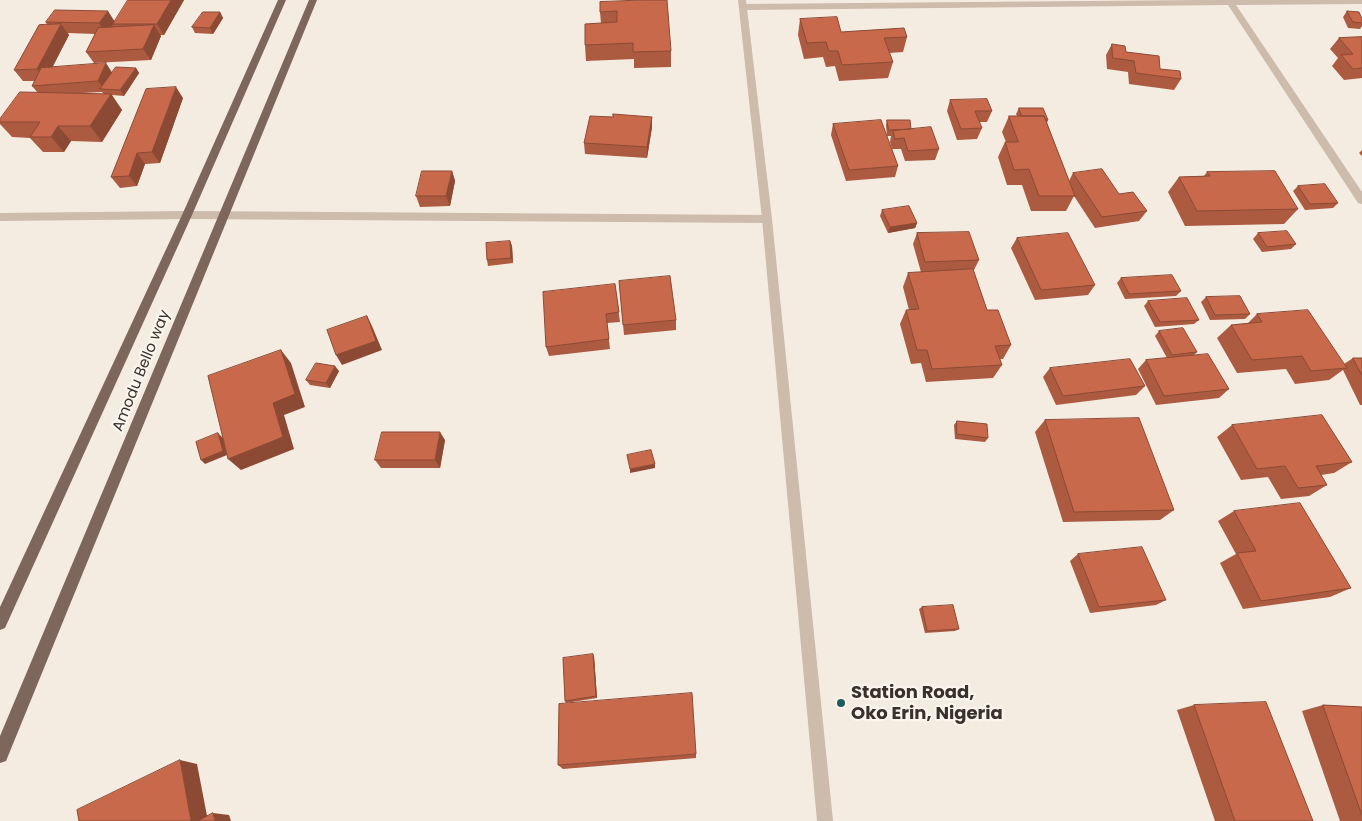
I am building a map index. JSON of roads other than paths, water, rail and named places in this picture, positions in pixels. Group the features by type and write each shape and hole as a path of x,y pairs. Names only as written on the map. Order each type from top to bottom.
{"main road":[{"name":"Amodu Bello way","path":"0,623 187,216 282,0"},
{"name":"Amodu Bello way","path":"0,755 313,0"}],"street":[{"path":"825,821 767,220 742,4 1362,1"},
{"path":"1230,2 1362,200"},
{"path":"0,217 223,216 767,220"}],"place":[{"name":"Station Road, Oko Erin, Nigeria","path":"841,703"}]}
